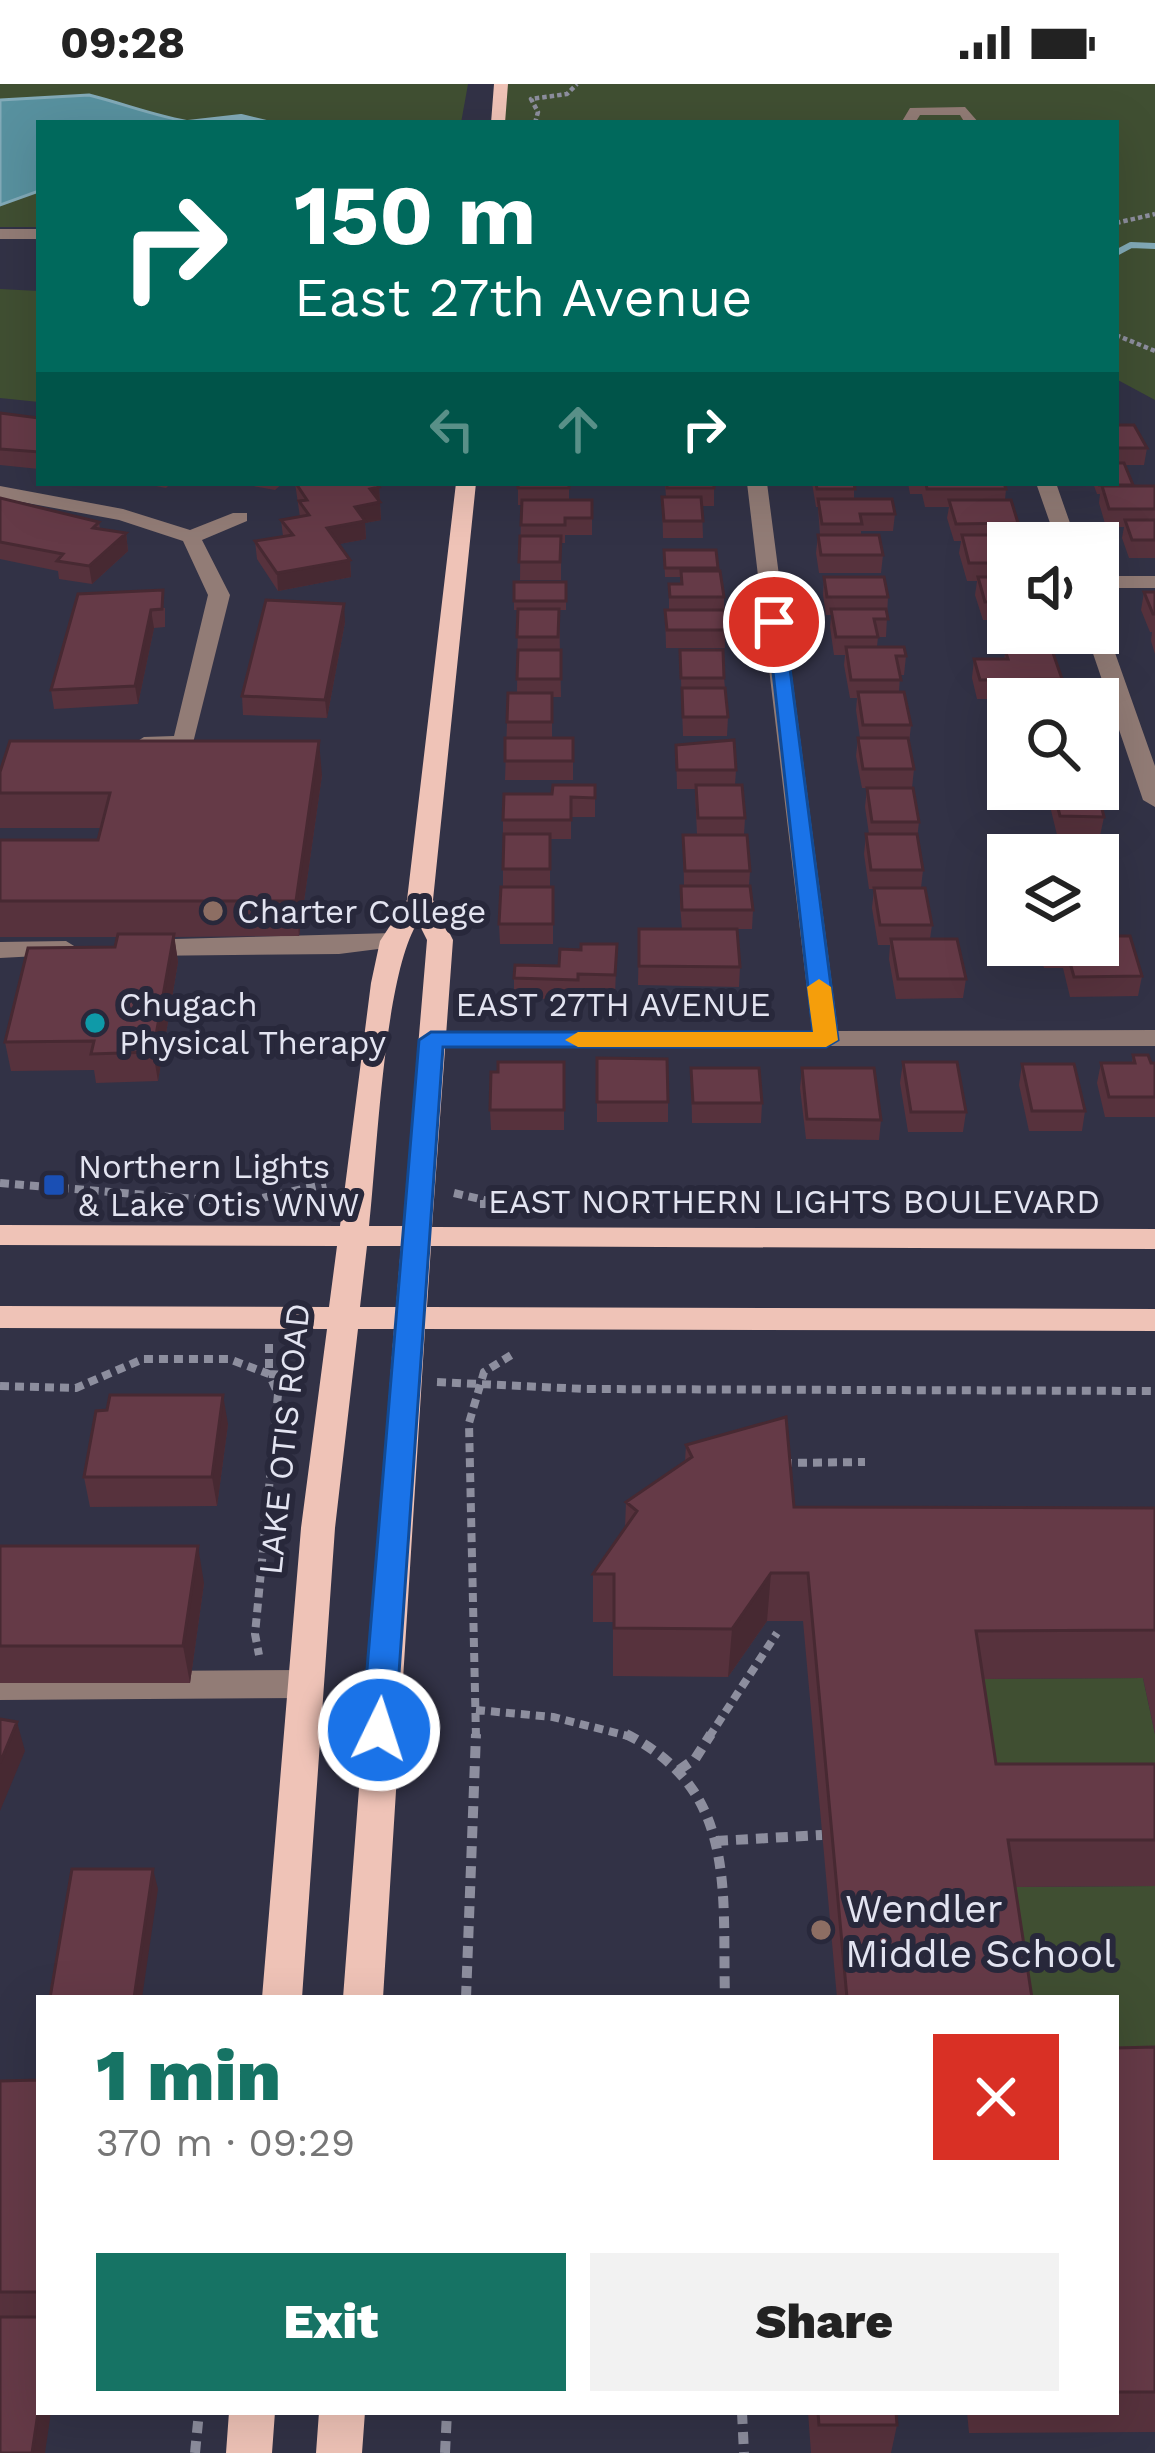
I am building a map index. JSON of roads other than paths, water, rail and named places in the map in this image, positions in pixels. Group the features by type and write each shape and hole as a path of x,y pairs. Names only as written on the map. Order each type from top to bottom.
{"main road":[{"path":"498,120 501,85"},
{"name":"LAKE OTIS ROAD","path":"282,1995 305,1684 341,1318 393,941 421,900 466,486"},
{"name":"LAKE OTIS ROAD","path":"364,1995 415,1235 440,940 421,900"},
{"name":"EAST NORTHERN LIGHTS BOULEVARD","path":"0,1235 1155,1239"},
{"path":"0,1317 1155,1320"},
{"path":"249,2453 252,2415"},
{"path":"340,2453 342,2415"}],"street":[{"path":"910,120 914,111 940,108 964,111 970,120"},
{"path":"0,234 36,234"},
{"path":"757,486 826,1040"},
{"path":"1047,486 1060,522"},
{"path":"0,491 123,515 191,537 240,517"},
{"path":"124,745 184,742 220,595 191,537"},
{"path":"1119,582 1155,582"},
{"path":"1104,654 1155,800"},
{"path":"0,950 339,946 393,941"},
{"name":"EAST 27TH AVENUE","path":"431,1040 1155,1038"},
{"path":"0,1686 305,1684"}],"waterway":[{"path":"214,120 254,120"},
{"path":"1119,251 1131,245 1155,246"}],"place":[{"name":"Charter College","path":"213,911"},
{"name":"Chugach Physical Therapy","path":"95,1023"},
{"name":"Northern Lights & Lake Otis WNW","path":"54,1185"},
{"name":"Wendler Middle School","path":"821,1930"}]}
